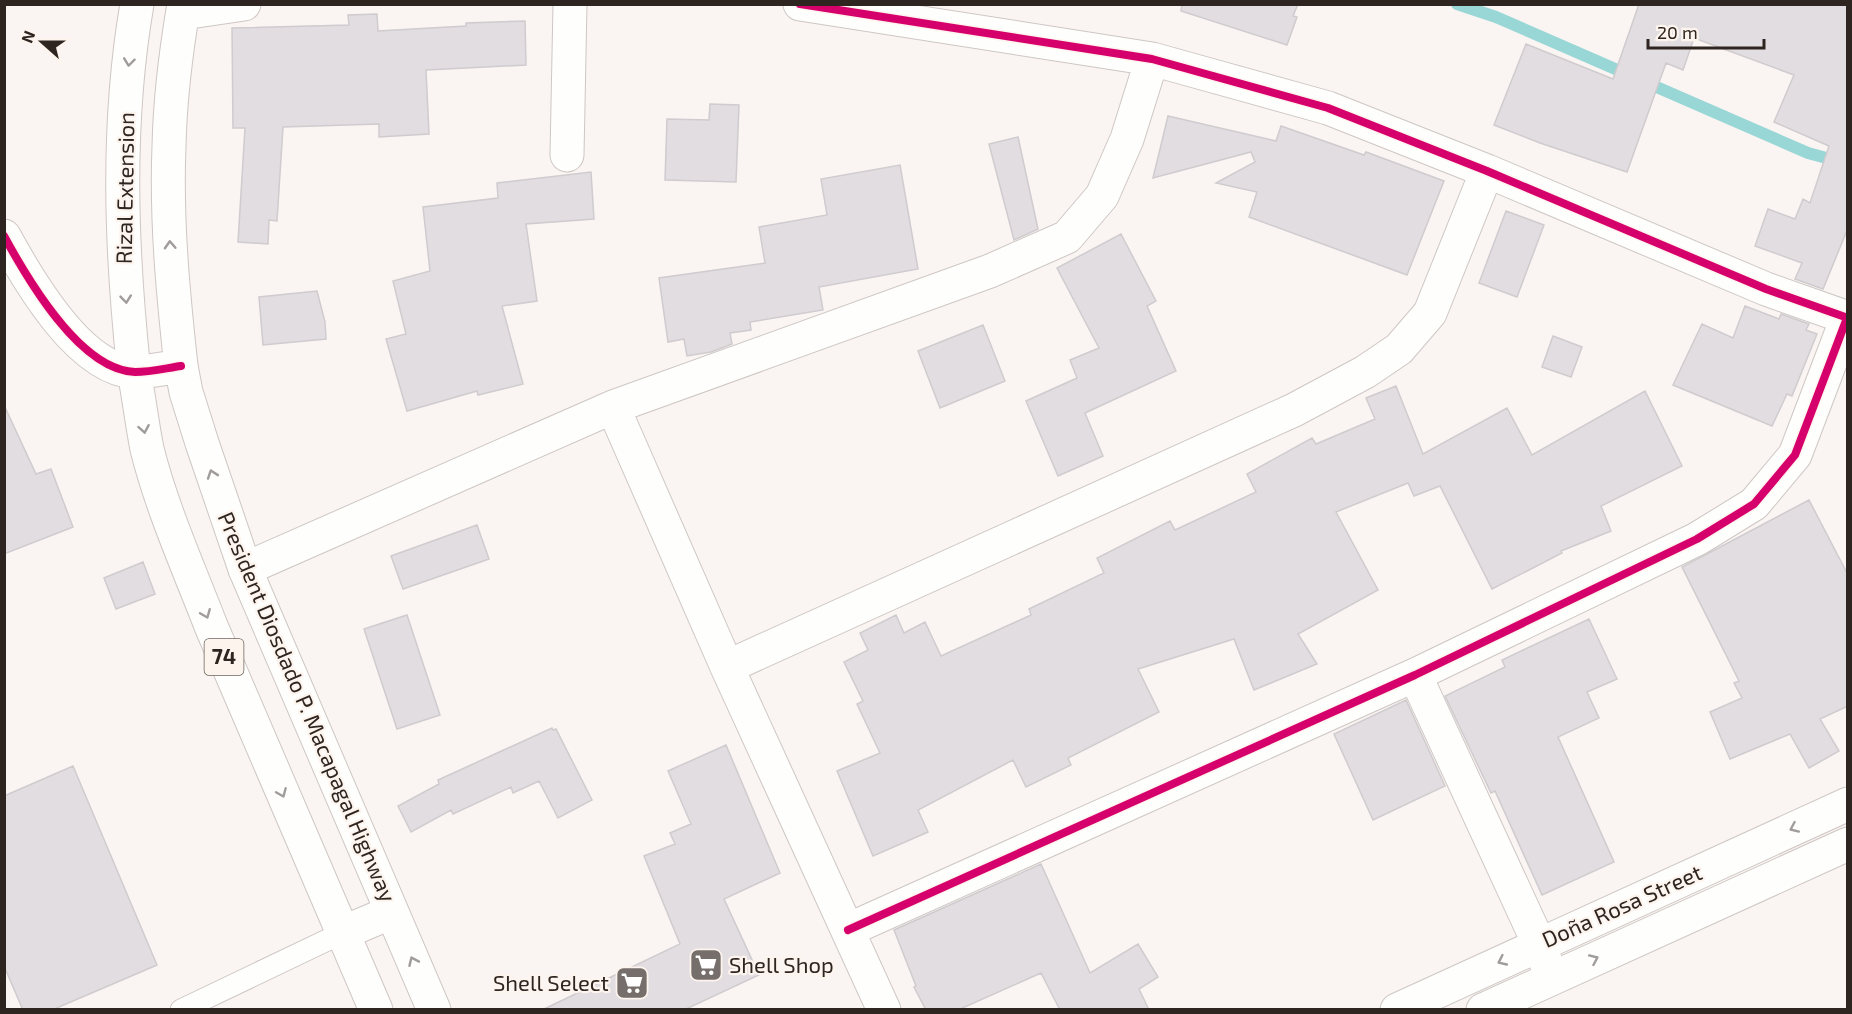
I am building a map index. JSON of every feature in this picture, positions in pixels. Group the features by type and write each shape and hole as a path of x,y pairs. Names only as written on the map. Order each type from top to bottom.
{"main road":[{"name":"Rizal Extension","path":"134,372 125,283 122,213 128,69 137,4"},
{"path":"184,9 244,4"},
{"path":"567,155 570,4"},
{"path":"800,4 1152,58 1328,108 1487,171 1766,289 1847,318 1794,455 1754,504 1697,538 1415,675 848,930"},
{"name":"Rizal Extension","path":"182,366 172,278 168,209 168,146 174,72 184,9"},
{"path":"245,569 613,408 990,271 1066,237 1102,196 1127,139 1152,58"},
{"path":"727,667 1294,410 1365,372 1399,349 1430,313 1487,171"},
{"path":"7,249 52,315 77,341 105,363 134,372 182,366"},
{"name":"President Diosdado P. Macapagal Highway","path":"182,366 186,392 195,423 245,569 434,1010"},
{"name":"74","path":"134,372 148,449 173,529 211,626 376,1010"},
{"path":"613,408 727,667 884,1010"},
{"path":"1415,675 1552,978"},
{"name":"Doña Rosa Street","path":"1397,1010 1848,804"},
{"name":"Doña Rosa Street","path":"1483,1010 1848,844"},
{"path":"342,933 392,912"}],"lane":[{"path":"181,1010 342,933"}],"building":[{"path":"1182,4 1298,4 1293,16 1297,17 1287,45 1181,11"},
{"path":"1639,4 1848,4 1848,228 1823,289 1795,279 1802,263 1755,246 1768,209 1795,219 1803,199 1810,203 1829,146 1774,122 1794,75 1694,38 1683,70 1666,63 1627,172 1494,125 1526,44 1613,79"},
{"path":"377,14 378,31 466,26 466,23 525,21 526,65 426,70 429,134 379,137 379,124 283,127 277,221 269,220 268,244 238,242 245,128 233,128 232,28 349,25 348,15"},
{"path":"710,104 739,105 736,182 665,180 667,119 709,120"},
{"path":"1168,116 1276,141 1281,126 1364,155 1366,152 1444,181 1407,275 1249,217 1257,192 1216,183 1255,162 1251,152 1153,178"},
{"path":"1018,137 1038,229 1014,240 989,144"},
{"path":"900,165 918,269 819,287 823,310 750,322 751,330 730,333 732,344 711,352 687,356 684,339 668,342 659,278 765,263 759,227 827,215 821,179"},
{"path":"591,172 594,219 526,224 537,301 502,306 523,384 478,395 477,391 407,411 386,339 406,334 393,281 430,271 423,207 498,198 497,183"},
{"path":"1506,211 1544,225 1517,297 1479,283"},
{"path":"1121,234 1156,301 1147,306 1176,371 1085,413 1103,456 1058,476 1026,401 1077,378 1070,360 1099,348 1057,268"},
{"path":"317,291 325,322 326,339 263,345 259,297"},
{"path":"1745,306 1779,319 1781,314 1809,324 1806,330 1817,334 1792,396 1787,394 1772,426 1673,385 1702,324 1733,338"},
{"path":"983,325 1005,381 940,408 918,351"},
{"path":"1553,336 1582,347 1571,377 1542,367"},
{"path":"1396,386 1423,454 1507,408 1532,455 1645,391 1682,466 1601,506 1611,531 1561,551 1562,553 1492,589 1440,486 1414,496 1408,483 1336,512 1378,590 1298,634 1317,664 1254,690 1234,639 1138,669 1159,712 1068,758 1071,765 1026,787 1013,760 918,810 928,832 873,856 837,771 880,753 857,704 863,701 844,662 868,650 860,633 896,615 904,633 925,622 941,656 1031,615 1029,609 1104,573 1097,558 1170,521 1175,530 1256,492 1247,474 1312,438 1316,444 1375,419 1366,398"},
{"path":"4,405 36,474 51,469 73,527 4,554"},
{"path":"1809,500 1848,575 1848,706 1820,719 1839,751 1809,768 1790,734 1730,759 1710,712 1742,698 1734,683 1739,681 1682,567"},
{"path":"477,525 489,559 403,589 391,556"},
{"path":"143,562 155,594 116,609 104,578"},
{"path":"407,615 440,715 397,729 364,629"},
{"path":"1589,619 1617,679 1587,692 1599,718 1558,737 1614,862 1542,895 1495,791 1491,793 1445,696 1505,667 1502,660"},
{"path":"1406,700 1445,786 1373,820 1334,734"},
{"path":"552,728 556,729 592,800 558,818 539,781 513,793 511,787 453,814 451,810 411,832 398,806 439,784 438,780"},
{"path":"726,745 780,873 724,899 759,975 684,1010 542,1010 680,944 644,856 675,844 670,833 691,824 668,771"},
{"path":"73,766 157,965 52,1010 23,1010 4,966 4,796"},
{"path":"1041,864 1090,973 1138,944 1158,977 1139,989 1149,1010 1060,1010 1041,973 958,1010 926,1010 914,987 916,986 894,930"}],"waterway":[{"path":"1457,4 1496,17 1808,153 1841,162"}],"cycle path":[{"path":"800,4 1152,59 1328,108 1487,171 1766,289 1848,318"},
{"path":"4,236 41,298 76,340 95,356 115,367 135,372 181,366"},
{"path":"848,930 1415,675 1697,539 1754,504 1795,455 1847,318"}],"place":[{"name":"Shell Shop","path":"706,965"},
{"name":"Shell Select","path":"632,983"}]}
